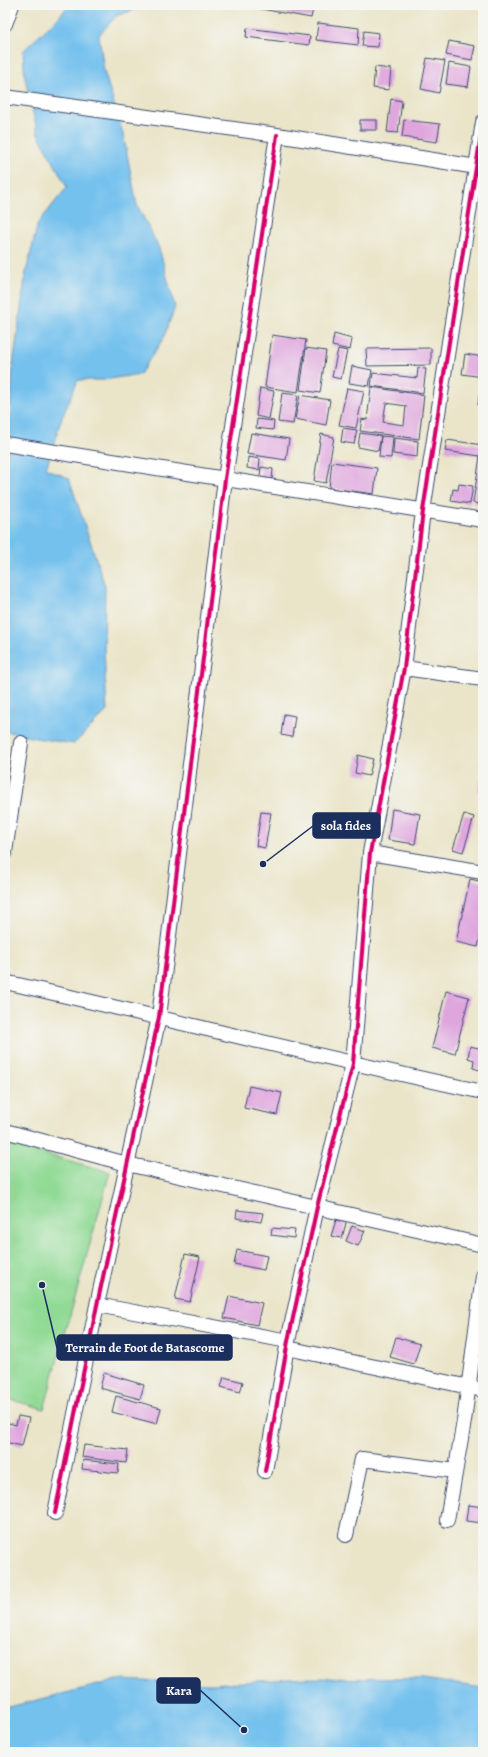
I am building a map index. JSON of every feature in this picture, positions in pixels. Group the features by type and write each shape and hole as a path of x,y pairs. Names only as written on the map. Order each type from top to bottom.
{"street":[{"path":"5,24 12,5"},
{"path":"5,97 88,107 278,135 479,168"},
{"path":"265,1471 287,1345 317,1207 353,1064 370,853 404,668 423,511 479,168 483,122"},
{"path":"55,1513 97,1305 159,1017 225,479 278,135"},
{"path":"6,444 483,520"},
{"path":"404,668 483,679"},
{"path":"5,852 21,744"},
{"path":"370,853 483,872"},
{"path":"5,982 159,1017 353,1064 483,1092"},
{"path":"5,1131 127,1164 483,1245"},
{"path":"447,1520 464,1421 483,1276"},
{"path":"97,1305 287,1345 483,1390"},
{"path":"346,1535 362,1459 455,1471"}],"green space":[{"path":"5,1143 110,1172 44,1409 5,1398"}],"water":[{"path":"69,5 149,5 116,16 99,35 104,71 123,134 137,205 159,248 175,307 163,339 140,374 104,380 78,380 61,420 46,469 69,478 105,586 104,650 107,711 74,744 5,731 5,466 8,449 13,365 26,272 38,223 67,187 38,134 25,78 23,51 58,18"},
{"path":"305,1678 423,1679 483,1688 483,1752 5,1752 5,1708 118,1680 211,1684"}],"building":[{"path":"257,5 314,5 311,18 256,8"},
{"path":"318,23 359,28 358,45 316,40"},
{"path":"247,28 310,36 309,45 246,37"},
{"path":"364,31 379,33 378,47 362,46"},
{"path":"449,41 475,46 472,60 446,55"},
{"path":"427,58 445,61 439,93 421,89"},
{"path":"449,63 471,67 468,87 446,84"},
{"path":"375,67 391,69 389,90 373,88"},
{"path":"391,99 402,101 398,133 387,132"},
{"path":"360,120 377,120 377,130 360,130"},
{"path":"404,120 440,124 437,142 402,137"},
{"path":"334,334 352,339 350,350 332,346"},
{"path":"272,335 306,340 298,392 265,387"},
{"path":"306,348 326,351 320,393 300,390"},
{"path":"431,348 431,365 367,366 366,349"},
{"path":"338,349 347,351 341,379 332,377"},
{"path":"465,354 483,357 483,377 462,374"},
{"path":"352,366 372,370 369,386 349,383"},
{"path":"418,368 426,369 423,393 371,386 373,373 417,378"},
{"path":"481,381 483,382 483,405 478,405"},
{"path":"371,387 424,395 419,439 360,431 362,419 367,420","holes":["386,403 406,406 404,425 383,422"]},
{"path":"260,388 274,391 269,419 256,416"},
{"path":"347,388 364,391 356,428 339,425"},
{"path":"282,393 298,395 293,424 278,422"},
{"path":"300,395 330,400 326,425 295,419"},
{"path":"257,419 274,421 273,430 256,428"},
{"path":"343,428 357,430 354,444 341,442"},
{"path":"251,433 289,439 286,460 247,454"},
{"path":"360,433 381,436 378,451 358,447"},
{"path":"321,434 334,437 326,483 314,481"},
{"path":"381,436 393,437 391,458 379,457"},
{"path":"394,438 418,441 417,457 393,454"},
{"path":"447,440 483,445 483,505 473,503 480,456 445,451"},
{"path":"248,457 260,459 259,470 247,468"},
{"path":"332,462 377,468 374,494 329,488"},
{"path":"261,467 273,469 272,479 260,477"},
{"path":"459,484 473,486 470,504 451,501 453,489 458,490"},
{"path":"284,714 295,716 292,737 281,735"},
{"path":"358,755 373,759 369,776 355,773"},
{"path":"483,775 483,792 478,791"},
{"path":"392,809 420,814 415,844 388,840"},
{"path":"261,812 271,813 265,848 256,846"},
{"path":"464,814 474,817 463,852 453,849"},
{"path":"470,879 483,882 483,923 478,947 456,942"},
{"path":"446,991 469,997 455,1054 432,1048"},
{"path":"470,1046 483,1049 483,1071 473,1068 474,1060 468,1058"},
{"path":"249,1086 282,1093 277,1115 244,1108"},
{"path":"237,1210 263,1213 261,1222 236,1218"},
{"path":"336,1220 346,1223 342,1238 331,1236"},
{"path":"352,1226 365,1231 358,1246 346,1241"},
{"path":"272,1228 295,1230 294,1238 271,1235"},
{"path":"237,1250 267,1256 264,1270 234,1264"},
{"path":"185,1254 200,1257 190,1302 175,1299"},
{"path":"229,1296 262,1303 257,1325 224,1318"},
{"path":"396,1337 420,1344 414,1364 390,1357"},
{"path":"104,1373 144,1385 140,1399 100,1388"},
{"path":"224,1377 243,1382 240,1392 221,1387"},
{"path":"116,1396 161,1408 157,1424 112,1412"},
{"path":"18,1416 29,1418 22,1446 5,1442 8,1423 16,1425"},
{"path":"84,1445 128,1450 126,1463 82,1457"},
{"path":"83,1460 119,1464 118,1473 82,1469"},
{"path":"468,1505 483,1507 483,1523 466,1521"}],"cycle path":[{"path":"265,1471 288,1341 317,1207 353,1064 370,853 404,668 423,511 483,122"},
{"path":"55,1513 97,1305 159,1017 225,479 277,135"}],"place":[{"name":"sola fides","path":"263,864"},
{"name":"Terrain de Foot de Batascome","path":"42,1285"},
{"name":"Kara","path":"244,1730"}]}
